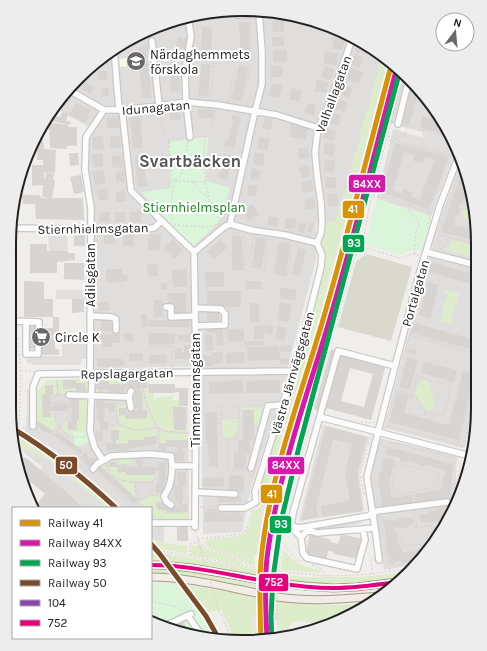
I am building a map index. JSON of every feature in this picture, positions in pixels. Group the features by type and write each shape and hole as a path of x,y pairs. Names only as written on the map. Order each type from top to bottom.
{"main road":[{"path":"152,565 192,568 278,583 305,586 332,588 388,583"},
{"path":"152,577 187,580 278,597 305,600 333,600 370,597"}],"street":[{"path":"232,224 262,84 262,52 259,16"},
{"path":"189,23 191,37 186,64 186,102 190,138"},
{"path":"152,41 158,106"},
{"name":"Valhallagatan","path":"317,243 321,233 322,221 315,152 318,128 328,108 351,43"},
{"path":"115,56 131,191 161,221"},
{"path":"398,124 407,86"},
{"name":"Idunagatan","path":"73,92 104,110 121,110 186,102 210,104 278,115 318,128"},
{"name":"Adilsgatan","path":"95,448 90,431 92,379 90,373 91,208 85,170 86,137 104,110"},
{"name":"Portalgatan","path":"379,560 367,477 418,278 440,205 456,162"},
{"name":"Stiernhielmsgatan","path":"16,228 137,230 154,228 161,221 194,252"},
{"path":"194,252 224,226 232,224 255,231 279,234 317,243"},
{"name":"Västra Järnvägsgatan","path":"256,502 255,492 302,342 322,266 322,255 317,243"},
{"name":"Timmermansgatan","path":"194,252 196,372 195,525"},
{"path":"426,252 471,264"},
{"path":"166,307 171,307 171,317 195,316"},
{"path":"195,308 221,309 225,314 225,325 195,326"},
{"path":"90,316 111,317 116,319 116,330"},
{"path":"16,321 39,322 38,354 26,354 26,322"},
{"path":"395,366 338,351 293,513 291,526 299,528 368,516 377,511 449,503"},
{"name":"Repslagargatan","path":"37,376 90,373 293,371"},
{"path":"33,426 33,387 37,376"},
{"path":"131,391 129,397 131,408"},
{"path":"70,395 129,397"},
{"path":"251,468 268,406 282,405"},
{"path":"319,420 378,430 466,455"},
{"path":"95,448 105,459"},
{"path":"93,469 97,464 111,456 150,454 171,456 172,482 164,496 166,501 171,505"},
{"path":"172,466 196,466"},
{"path":"195,492 235,494"},
{"path":"221,508 246,508 256,502"},
{"path":"152,523 195,525"},
{"path":"295,527 295,531 301,537 303,553 308,558 357,569 360,554 366,540 363,530"},
{"path":"301,537 308,530 317,533 375,528"},
{"path":"171,623 189,615 198,631"}],"path":[{"path":"210,104 214,62"},
{"path":"226,106 236,66"},
{"path":"241,108 250,70"},
{"path":"278,632 277,589 280,542 290,496 354,259 362,247 372,196 402,81"},
{"path":"158,106 163,133 169,142 172,176 174,181 171,209 172,225 207,227 220,224 218,214 208,197 204,144 207,132 213,123 218,105"},
{"path":"398,124 444,136"},
{"path":"396,138 405,135 408,126"},
{"path":"387,136 396,138 401,142 453,156"},
{"path":"174,181 178,179 183,169 186,148 190,138"},
{"path":"460,172 444,212 439,234 471,243"},
{"path":"174,181 206,182"},
{"path":"194,181 194,184 203,194 208,197"},
{"path":"372,196 391,198 431,214"},
{"path":"409,205 409,212 418,220 419,224 416,232 414,248 416,255"},
{"path":"232,224 233,234 244,234 244,270"},
{"path":"250,268 255,231"},
{"path":"264,272 269,233"},
{"path":"274,273 279,234"},
{"path":"288,275 294,237"},
{"path":"440,249 446,246 448,237"},
{"path":"244,244 253,245"},
{"path":"244,256 252,257"},
{"path":"404,356 431,258"},
{"path":"410,335 471,353"},
{"path":"226,344 241,344"},
{"path":"149,347 176,347"},
{"path":"172,347 172,372"},
{"path":"21,370 32,371 37,376"},
{"path":"57,374 58,395"},
{"path":"417,375 418,377 426,378 431,381 442,382 451,388 443,415 417,414 409,412 412,395 417,375"},
{"path":"389,388 412,395 419,401 426,414"},
{"path":"143,390 147,405 158,431 159,455"},
{"path":"58,395 70,395 70,402 52,403 52,396 58,395"},
{"path":"471,395 457,449 460,449 465,444 471,425"},
{"path":"116,397 119,425 135,430 157,428 170,432 196,433"},
{"path":"216,406 268,406"},
{"path":"221,406 221,437 227,441"},
{"path":"227,441 238,434 240,406"},
{"path":"54,412 59,427 70,437 76,438 92,435"},
{"path":"51,438 68,418 70,412"},
{"path":"310,420 319,420"},
{"path":"361,422 374,423"},
{"path":"387,422 388,426"},
{"path":"19,429 33,426"},
{"path":"378,430 388,426 458,444"},
{"path":"227,441 228,470 248,471 251,468"},
{"path":"390,441 458,460 460,463 449,503"},
{"path":"80,457 85,452 95,448"},
{"path":"105,459 108,469 117,478 127,481 152,483"},
{"path":"396,463 439,473 438,486 413,492 395,495 392,483 396,463"},
{"path":"111,485 117,478"},
{"path":"152,495 152,483 156,479"},
{"path":"135,482 136,493 140,500"},
{"path":"413,492 417,527"},
{"path":"133,506 140,500 152,495 164,496"},
{"path":"198,539 242,534 246,530 252,509 256,502"},
{"path":"195,507 221,508"},
{"path":"195,525 201,551 219,610 230,635"},
{"path":"426,544 404,545 400,542 401,531 417,527 433,526 435,530"},
{"path":"190,556 190,544 199,542 212,551 224,553 241,560 249,567"},
{"path":"152,549 272,571 325,576 361,575 403,569"}],"shaded area":[{"path":"229,16 258,16 288,20 317,28 344,39 370,54 386,66 344,223 316,223 316,260 278,404 250,491 242,532 203,534 201,366 92,369 94,204 88,180 87,138 92,129 59,110 72,93 93,72 130,46 156,33 199,20"},
{"name":"Närdaghemmets förskola","path":"152,55 153,63 120,67 119,59"},
{"path":"386,66 398,77 281,520 279,541 273,557 256,555 261,517 269,480 319,316"},
{"path":"398,77 415,93 433,117 445,138 386,122"},
{"path":"393,129 449,145 454,155 431,216 377,199"},
{"path":"422,132 445,138 452,152 451,155 425,149"},
{"path":"458,168 467,199 471,229 471,421 464,448 384,428 420,289 440,220"},
{"path":"67,235 68,251 49,251 48,236"},
{"path":"366,254 412,267 391,341 338,327 356,262"},
{"path":"56,290 88,290 88,299 56,299"},
{"path":"68,335 83,335 83,339 87,339 87,359 81,359 81,365 32,365 31,363 27,363 27,356 62,356 62,339 68,339"},
{"path":"149,379 149,407 188,407 189,521 164,521 164,542 155,541 152,537 152,507 123,507 51,447 28,433 25,433 27,390 40,389 46,381"},
{"path":"323,425 369,437 359,474 364,511 299,521"},
{"path":"30,429 77,461 75,465 51,447 28,433"},
{"path":"31,435 51,447 75,465 123,507 111,507 76,477 47,455 27,445 27,441"},
{"path":"379,438 456,456 455,491 454,495 433,534 415,558 406,566 384,570 369,477"},
{"path":"21,448 29,450 42,458 45,457 102,503 104,507 84,507 40,470 42,467"},
{"path":"88,470 129,507 123,507 85,473"},
{"path":"358,520 363,523 317,532 312,528"},
{"path":"257,614 270,614 273,618 274,633 254,635 252,616"}],"green space":[{"path":"381,62 386,66 319,316 269,480 261,517 256,555 254,555 254,567 238,557 220,552 207,546 204,542 214,538 233,537 243,534 246,531 253,510 258,509 262,502 259,490 306,331 323,261 319,247 325,222 334,223 343,195 345,194 355,152 357,150 360,138 359,135"},
{"name":"Stiernhielmsplan","path":"208,137 206,181 230,188 221,220 194,246 173,227 141,192 171,188 169,141"},
{"path":"377,199 431,216 422,251 415,249 399,255 369,246 366,240"},
{"path":"468,204 470,220 465,219 463,215 464,211 466,210"},
{"path":"453,240 471,245 471,257 445,250 446,247 450,247"},
{"path":"445,289 459,293 450,324 437,320 438,318 442,319 444,310 442,309 448,294 444,292"},
{"path":"90,379 89,391 86,393 78,393 78,391 86,391 85,383 76,383 75,380 63,380 63,388 76,388 76,393 59,394 58,380"},
{"path":"93,379 149,379 149,393 154,393 154,399 157,399 156,397 173,396 173,400 179,400 179,406 186,407 173,407 174,430 188,424 188,431 168,431 157,426 151,413 144,388 147,387 147,380 125,380 125,384 109,384 109,381 96,381 96,389 99,389 99,393 94,394"},
{"path":"56,380 57,395 53,394 53,385 45,385 45,395 42,395 43,417 51,417 50,411 53,411 56,426 53,431 36,420 35,389 42,387 46,381"},
{"path":"421,380 429,381 434,402 434,407 430,412 427,411 415,395 418,384 425,386 418,383"},
{"path":"142,391 154,425 143,429 128,428 119,421 117,406 126,405 126,408 119,408 119,415 125,415 125,418 147,418 147,410 143,407"},
{"path":"79,398 88,398 89,432 87,435 83,436 74,432 74,436 72,436 66,432 62,426 68,421 69,430 77,430 77,420 79,420"},
{"path":"264,407 259,425 254,424 254,410 241,411 241,408"},
{"path":"239,419 239,430 233,437 223,437 222,420"},
{"path":"115,426 137,431 156,429 157,430 158,446 157,436 144,437 144,440 128,440 128,444 116,444 116,440 119,440 119,430 111,430"},
{"path":"159,430 169,433 188,434 188,440 166,440 166,443 159,443"},
{"path":"74,432 84,432 84,436 88,434 88,441 86,444 77,447 74,445"},
{"path":"21,438 27,441 27,445 36,450 41,450 76,477 111,507 104,507 102,503 46,457 42,458 29,450 21,448"},
{"path":"117,458 132,458 132,461 127,464 117,465 116,462 109,462 109,467 117,467 117,472 126,472 126,475 155,475 154,478 151,481 128,481 117,478 109,470 108,461 115,461"},
{"path":"106,461 106,469 112,475 121,481 134,484 134,492 138,500 99,465"},
{"path":"151,496 163,497 166,502 157,502 157,510 166,510 166,513 188,512 189,521 159,521 152,514 152,507 145,507 139,502"},
{"path":"155,541 187,546 187,554 157,548 153,542"},
{"path":"191,545 202,545 214,553 233,557 244,565 191,555"},
{"path":"283,550 295,561 319,570 321,573 281,570"},
{"path":"152,551 302,577 362,577 400,573 396,577 370,581 328,583 298,582 197,565 152,561"},
{"path":"152,568 178,569 288,590 288,592 169,573 152,573"},
{"path":"152,583 175,583 201,616 210,632 170,623 152,616"},
{"path":"175,583 296,603 326,605 359,604 331,618 317,623 311,625 310,622 297,621 291,623 289,631 279,632 278,619 273,618 269,614 257,614 252,616 254,635 233,635 222,613 222,610 207,612 202,608 195,608"}],"building":[{"path":"283,20 284,31 273,32 272,21"},
{"path":"239,22 250,22 251,61 241,61"},
{"path":"202,27 212,27 211,56 201,55"},
{"path":"178,37 187,39 185,49 176,46"},
{"path":"272,37 284,37 284,46 272,46"},
{"path":"334,37 345,40 342,51 332,48"},
{"path":"147,45 152,98 142,98 138,48 140,48 140,46"},
{"path":"356,46 367,52 366,54 355,51"},
{"path":"175,49 185,52 182,60 173,58"},
{"path":"287,50 287,61 273,62 273,51"},
{"path":"325,51 339,54 336,66 323,63"},
{"path":"355,54 363,57 359,68 351,65"},
{"path":"202,64 211,65 208,96 198,95"},
{"path":"239,65 249,68 241,101 231,99"},
{"path":"271,66 282,66 282,77 271,77"},
{"path":"325,66 334,69 331,80 321,77"},
{"path":"349,67 363,72 359,84 345,79"},
{"path":"98,71 107,71 107,80 99,81"},
{"path":"170,71 179,71 180,91 171,92"},
{"path":"317,79 329,82 326,93 314,91"},
{"path":"85,83 94,87 91,94 82,90"},
{"path":"272,83 282,85 279,98 269,96"},
{"path":"342,85 352,88 349,98 339,94"},
{"path":"108,88 109,96 101,97 101,89"},
{"path":"292,88 302,91 299,102 289,99"},
{"path":"409,88 417,96 409,125 399,122"},
{"path":"69,97 64,107 62,106"},
{"path":"337,99 348,102 345,112 334,109"},
{"path":"76,103 91,110 85,123 69,115"},
{"path":"307,103 316,105 314,116 304,113"},
{"path":"198,109 215,110 213,118 199,118"},
{"path":"180,111 181,119 170,120 169,112"},
{"path":"62,112 68,113 66,121 71,122 70,125 52,121 55,116 60,117"},
{"path":"332,113 341,115 339,126 329,123"},
{"path":"232,115 241,117 234,148 224,146 226,139 228,140 233,121 231,120"},
{"path":"118,116 119,128 107,128 107,117"},
{"path":"141,116 142,122 140,122 143,148 133,149 130,117"},
{"path":"423,116 435,119 443,134 420,128"},
{"path":"265,118 273,120 270,130 262,128"},
{"path":"51,123 68,125 68,127 77,127 77,146 67,146 67,149 50,148 49,129 47,129"},
{"path":"292,124 308,129 305,140 289,136"},
{"path":"326,128 336,131 334,141 323,138"},
{"path":"43,136 44,149 56,150 55,173 46,172 54,174 53,179 55,180 52,198 42,197 43,185 32,186 32,165 43,165 43,160 37,160 37,147"},
{"path":"103,136 104,149 93,150 92,137"},
{"path":"120,136 121,147 111,148 110,137"},
{"path":"259,137 270,139 267,151 257,148"},
{"path":"325,143 336,144 334,156 323,154"},
{"path":"395,143 449,157 429,210 382,192","holes":["404,152 415,155 413,161 423,163 425,157 435,160 419,200 411,196 412,192 403,189 402,194 393,190"]},
{"path":"308,147 309,158 299,159 298,149"},
{"path":"255,152 265,154 263,166 253,164"},
{"path":"69,153 78,153 79,165 70,166"},
{"path":"92,154 103,154 103,167 93,167"},
{"path":"145,154 144,160 148,186 137,187 135,155"},
{"path":"224,154 233,156 227,180 217,178 218,172 221,172"},
{"path":"122,155 124,167 113,168 111,156"},
{"path":"325,160 335,161 334,173 324,172"},
{"path":"308,165 311,175 302,178 299,168"},
{"path":"252,168 261,170 259,180 250,179"},
{"path":"103,170 106,183 95,185 92,172"},
{"path":"124,171 125,182 116,183 115,172"},
{"path":"81,175 84,192 74,194 70,177"},
{"path":"460,175 464,193 466,195 462,204 460,203 458,208 461,209 458,215 456,214 454,226 459,227 460,225 471,230 471,240 441,232"},
{"path":"325,177 336,177 336,188 326,189"},
{"path":"312,180 314,190 303,193 301,182"},
{"path":"249,185 258,186 256,196 247,195"},
{"path":"107,188 109,199 99,201 96,190"},
{"path":"125,191 126,202 117,202 116,192"},
{"path":"327,194 337,194 338,206 328,206"},
{"path":"22,195 39,195 42,198 83,198 84,220 36,219 35,204 23,204"},
{"path":"314,198 316,208 306,210 304,200"},
{"path":"252,204 259,214 249,221 243,211"},
{"path":"141,211 142,222 130,223 129,212"},
{"path":"110,212 110,222 99,222 99,213"},
{"path":"115,212 125,212 125,222 115,222"},
{"path":"269,216 279,218 277,227 267,224"},
{"path":"285,218 296,219 295,229 284,228"},
{"path":"299,222 307,224 304,233 297,231"},
{"path":"310,222 314,223 311,233 307,231"},
{"path":"74,234 85,234 85,246 74,246"},
{"path":"123,234 134,235 134,246 123,246"},
{"path":"149,234 161,235 159,251 147,250"},
{"path":"104,235 115,235 115,243 104,244"},
{"path":"232,236 242,236 243,270 232,270"},
{"path":"256,237 266,238 262,269 252,268"},
{"path":"173,239 183,250 174,259 164,248"},
{"path":"221,240 227,248 213,259 207,251"},
{"path":"279,242 291,244 286,276 275,274"},
{"path":"30,244 47,244 47,251 68,251 68,253 75,253 75,260 57,262 57,273 30,273"},
{"path":"298,248 306,250 300,276 292,274"},
{"path":"430,262 471,274 471,284 427,272"},
{"path":"64,263 84,263 84,280 64,279"},
{"path":"157,264 158,276 148,277 147,265"},
{"path":"106,269 122,269 122,275 127,275 128,281 122,281 122,283 106,282"},
{"path":"187,269 187,287 173,287 172,270"},
{"path":"205,272 224,272 224,287 205,287"},
{"path":"24,281 44,282 44,299 53,299 53,317 24,317"},
{"path":"245,281 261,281 261,289 245,289"},
{"path":"428,282 439,285 430,318 419,315"},
{"path":"161,283 167,283 167,290 161,290"},
{"path":"281,287 297,290 295,301 279,298"},
{"path":"207,291 241,291 241,307 207,307"},
{"path":"167,293 186,293 186,315 175,315 175,305 168,305"},
{"path":"72,299 84,299 84,312 72,313"},
{"path":"154,300 163,301 163,317 153,317"},
{"path":"99,302 109,302 109,311 99,311"},
{"path":"280,302 292,304 289,322 277,320"},
{"path":"250,303 259,303 259,322 250,322"},
{"path":"207,310 219,310 219,323 207,323"},
{"path":"141,314 147,314 148,327 142,327"},
{"name":"Circle K","path":"53,317 59,317 59,335 53,335 53,339 55,339 55,349 59,349 59,355 42,355 42,338 37,338 37,349 28,349 28,325 37,325 37,330 43,330 43,328 53,328"},
{"path":"101,319 112,319 112,331 101,331"},
{"path":"149,320 190,320 190,327 149,327"},
{"path":"414,323 471,339 471,350 411,333"},
{"path":"272,325 273,334 268,335 268,333 263,333 263,339 254,339 254,326"},
{"path":"278,326 287,328 284,341 275,339"},
{"path":"207,328 222,328 224,345 217,346 216,333 207,333"},
{"path":"244,329 244,341 228,342 227,330"},
{"path":"123,333 133,333 133,341 124,341"},
{"path":"148,333 175,333 175,344 149,345"},
{"path":"120,334 120,343 112,343 112,347 103,347 102,342 98,342 97,335"},
{"path":"212,334 213,351 205,351 205,335"},
{"path":"178,335 190,335 190,342 178,340"},
{"path":"244,341 265,341 265,345 244,346"},
{"path":"184,345 190,345 190,359 175,359 175,349 182,348 182,353 184,353"},
{"path":"291,345 291,351 281,352 280,346"},
{"path":"279,346 280,360 248,361 247,347"},
{"path":"409,348 417,350 416,355 408,353"},
{"path":"331,349 336,351 319,411 314,409"},
{"path":"223,352 223,363 213,364 213,366 203,366 203,356 211,356 211,353"},
{"path":"244,352 245,363 226,363 226,353"},
{"path":"143,353 143,360 129,361 129,354"},
{"path":"341,353 386,365 371,420 326,408","holes":["350,368 373,374 364,407 341,401"]},
{"path":"149,355 167,355 167,363 149,364"},
{"path":"407,357 418,360 410,390 399,387"},
{"path":"97,358 121,358 121,360 123,359 124,366 97,367"},
{"path":"281,358 289,358 289,364 280,363"},
{"path":"424,362 457,370 454,382 421,373"},
{"path":"463,371 471,374 471,390 458,440 389,422 397,392 409,395 404,413 449,425"},
{"path":"63,380 76,380 76,383 85,383 86,391 78,391 78,393 76,393 76,388 63,389"},
{"path":"124,380 147,380 147,388 140,388 140,391 142,391 143,407 141,407 141,410 147,410 147,418 125,419 125,415 119,416 119,408 126,408 126,412 138,411 138,407 135,407 135,392 137,391 137,388 125,388 125,392 110,392 111,394 109,394 108,389 101,389 101,393 99,393 99,389 96,389 95,381 109,381 109,384 125,384"},
{"path":"243,380 243,393 209,394 209,382"},
{"path":"280,380 280,393 246,393 246,381"},
{"path":"148,384 175,384 175,388 188,388 188,406 179,406 179,392 149,393"},
{"path":"45,385 53,385 53,394 50,395 50,407 54,407 54,404 71,405 70,398 72,398 72,396 79,398 79,420 77,420 77,430 68,430 68,421 72,421 72,408 68,408 68,411 50,411 51,417 43,417 42,395 45,395"},
{"path":"96,399 105,399 105,405 108,404 107,403 115,403 115,411 108,411 108,408 104,408 104,421 108,421 108,430 103,431 103,441 96,441 96,431 100,431 100,421 97,421"},
{"path":"173,407 186,407 186,430 174,430"},
{"path":"243,410 254,410 254,440 250,440 250,454 246,454 246,469 234,469 234,453 238,453 238,440 243,440"},
{"path":"217,412 218,467 209,467 208,443 206,444 205,413"},
{"path":"36,420 53,431 50,435 34,424"},
{"path":"326,426 367,437 357,474 363,511 322,517 321,506 350,500 345,474 352,444 333,439 316,507 318,517 301,521"},
{"path":"111,430 119,430 119,440 116,440 116,444 128,444 128,440 144,440 144,437 157,436 157,444 145,445 145,447 129,448 129,451 106,451 106,443 113,443 113,440 111,440"},
{"path":"57,432 83,451 80,455 54,435"},
{"path":"166,440 188,440 188,447 182,448 182,451 184,451 184,461 176,461 175,451 178,451 178,447 166,447 166,451 159,451 159,443 166,443"},
{"path":"387,447 453,464 450,497 416,502 415,494 442,489 445,470 425,465 424,467 417,465 418,463 408,460 407,463 400,461 400,458 385,454"},
{"path":"85,452 90,459 93,457 97,460 90,467 80,459"},
{"path":"25,457 83,507 39,507 37,504 45,494 28,479 22,460"},
{"path":"136,457 143,457 142,467 155,466 155,468 158,468 158,462 166,462 166,484 164,484 164,493 156,493 156,483 159,483 159,471 155,471 155,475 126,475 126,472 117,472 117,467 109,467 109,462 117,462 117,465 127,464 127,468 138,468 138,464 136,464"},
{"path":"384,458 395,460 389,482 392,498 412,495 413,503 400,507 399,504 388,506 389,508 383,510 378,482"},
{"path":"99,465 115,479 111,483 95,469"},
{"path":"177,472 186,472 186,486 183,486 182,504 188,504 188,512 166,513 166,510 157,510 156,502 166,502 166,506 178,506 178,502 175,502 174,485 178,485"},
{"path":"229,475 244,476 244,493 229,492"},
{"path":"224,477 224,486 203,487 202,478"},
{"path":"116,480 138,500 134,504 112,483"},
{"path":"218,497 241,497 241,502 218,502"},
{"path":"447,506 448,508 438,525 437,521 426,523 426,521 421,522 419,515 433,510 434,512 436,509"},
{"path":"207,509 216,509 216,513 219,513 219,509 227,509 227,513 231,513 231,509 238,509 238,513 242,514 242,522 205,522 205,512 207,512"},
{"path":"402,517 402,519 413,517 414,524 409,525 409,527 393,528 394,531 396,531 398,540 396,540 399,546 401,546 402,553 422,549 411,562 402,563 401,560 394,562 394,564 391,565 388,551 387,552 387,542 383,520 398,520 397,518"},
{"path":"177,526 188,526 188,541 177,541"},
{"path":"310,534 331,540 330,542 338,544 341,534 362,539 357,559 334,554 334,552 328,551 326,560 305,555"},
{"path":"183,621 186,627 185,627 176,625"}],"rail line":[{"name":"41","path":"261,635 261,560 271,499 286,440 340,259 390,69"},
{"name":"84XX","path":"267,634 266,568 278,499 293,440 346,262 395,73"},
{"name":"93","path":"272,633 273,578 281,521 299,447 398,77"},
{"name":"50","path":"17,431 66,465 115,507"},
{"name":"50","path":"152,545 206,616 216,633"}],"transit line":[{"name":"752","path":"152,565 199,569 262,581 312,587 333,588 389,583"}],"place":[{"name":"Närdaghemmets förskola","path":"136,61"},
{"name":"Circle K","path":"41,337"}],"district":[{"name":"Svartbäcken","path":"190,161"}]}
